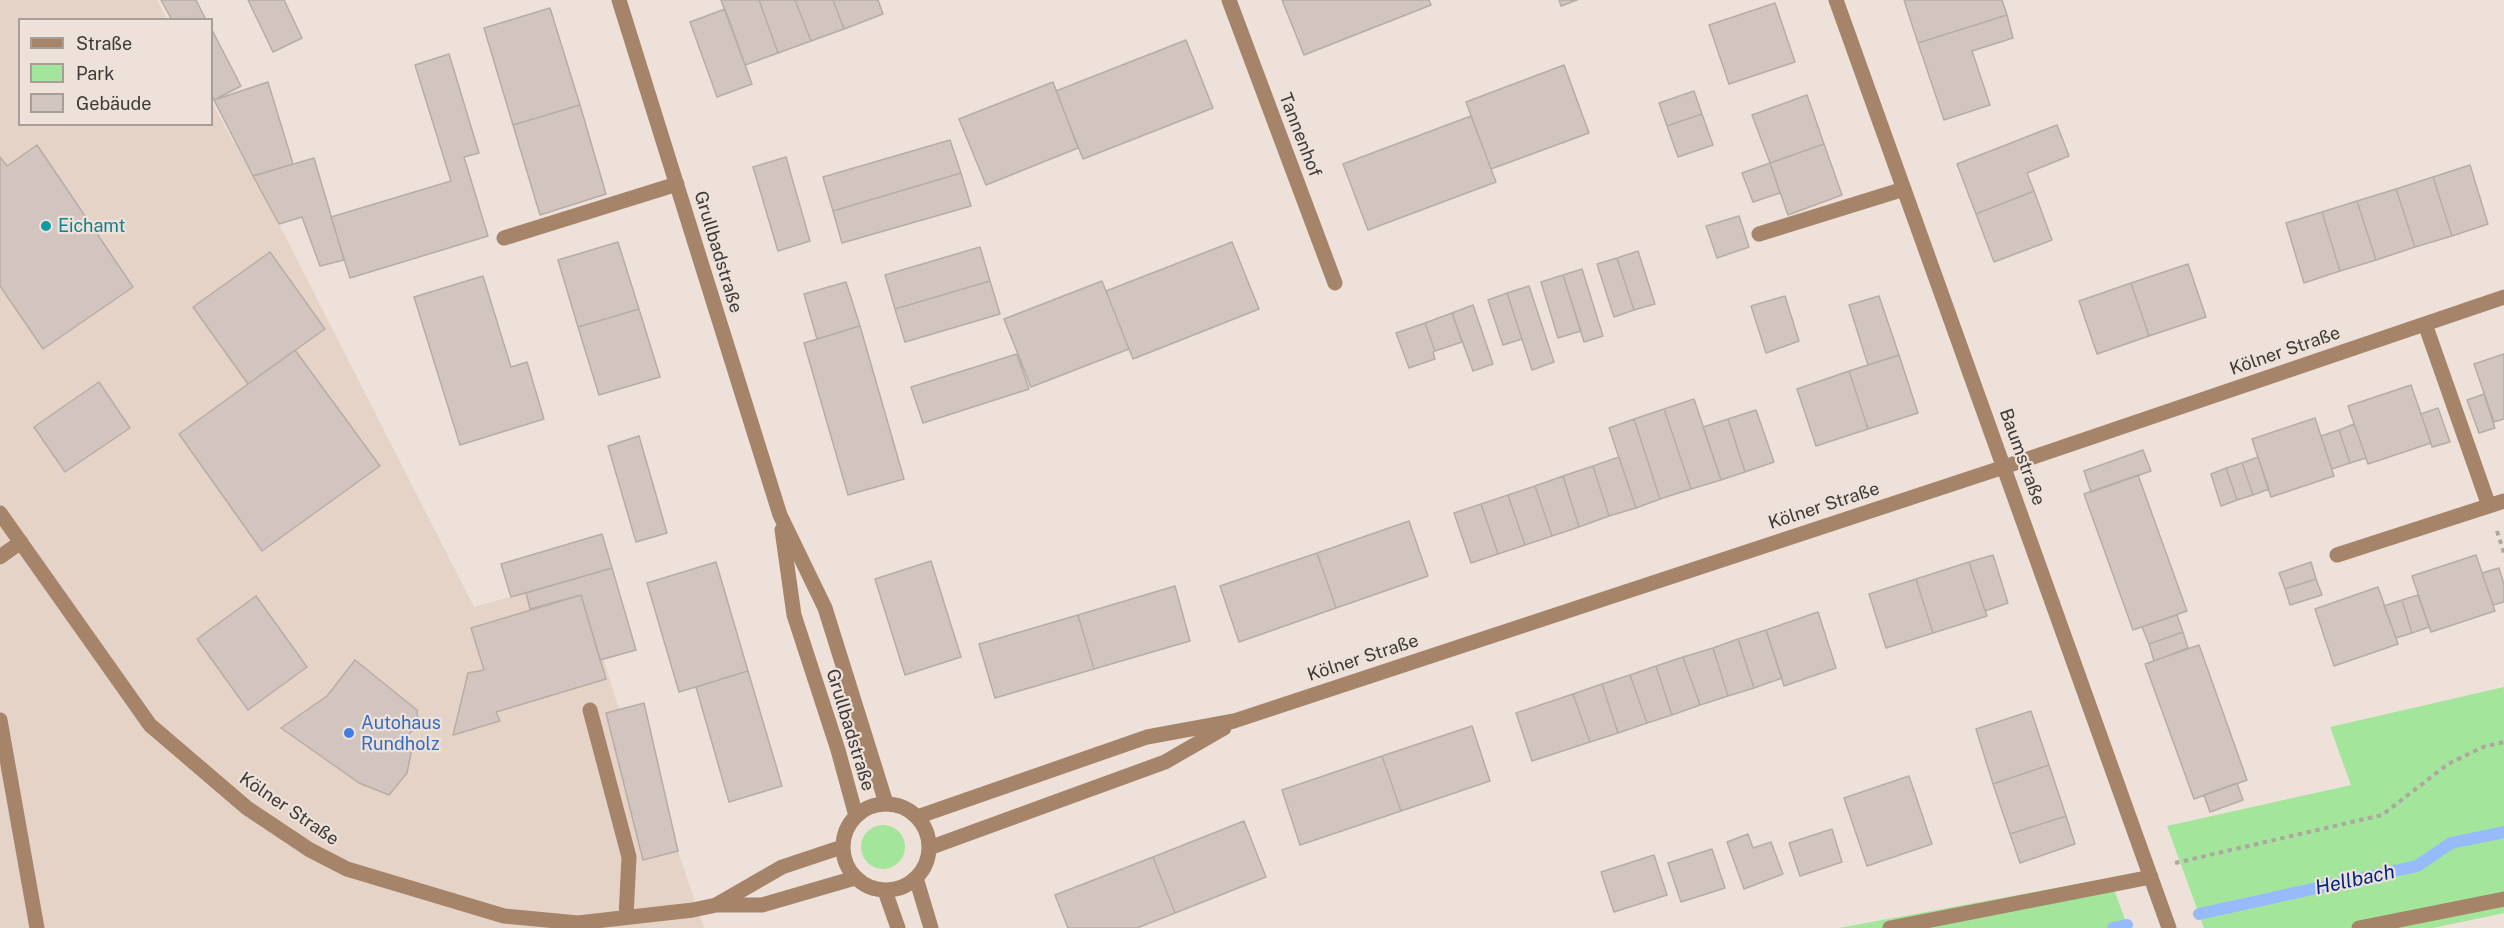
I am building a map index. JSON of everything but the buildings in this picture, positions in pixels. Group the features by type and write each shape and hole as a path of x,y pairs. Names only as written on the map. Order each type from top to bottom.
{"street":[{"name":"Grullbadstraße","path":"619,0 780,515 825,608 886,803"},
{"name":"Tannenhof","path":"1229,0 1335,284"},
{"name":"Baumstraße","path":"1836,0 2169,928"},
{"path":"504,238 677,184"},
{"path":"1759,234 1904,189"},
{"name":"Kölner Straße","path":"917,817 1147,737 1234,722 2004,467 2504,297"},
{"path":"2425,324 2489,506"},
{"path":"2337,555 2504,501"},
{"name":"Kölner Straße","path":"0,513 150,725 247,808 310,850 347,869 504,916 578,923 716,905 762,905 855,878"},
{"name":"Grullbadstraße","path":"780,515 794,615 838,750 856,816"},
{"path":"0,557 21,542"},
{"path":"590,710 629,857 626,917"},
{"path":"0,720 37,928"},
{"name":"Kölner Straße","path":"929,848 1165,762 1234,722"},
{"name":"Grullbadstraße","path":"842,847 849,825 856,816 875,805 886,803 908,810 917,817"},
{"path":"842,847 848,868 864,885 885,891 907,885 916,878 928,859 928,836 917,817"},
{"name":"Kölner Straße","path":"716,905 782,867 842,847"},
{"path":"1890,928 2150,873"},
{"path":"916,878 931,928"},
{"path":"885,891 897,928"},
{"path":"2359,928 2504,899"}],"path":[{"path":"2150,873 2382,815 2448,764 2484,747 2504,742"}],"shaded area":[{"path":"0,0 157,0 166,18 18,18 18,126 213,126 213,105 281,228 474,607 612,568 636,650 604,660 619,709 644,703 678,851 704,928 0,928"}],"green space":[{"path":"2504,687 2504,913 2433,928 2204,928 2167,826 2351,785 2330,727"},
{"path":"883,825 892,826 899,831 904,838 904,856 899,863 892,868 883,869 874,868 867,863 862,856 861,847 862,838 867,831 874,826"},
{"path":"2110,878 2128,928 1839,928"}],"waterway":[{"name":"Hellbach","path":"2199,914 2417,866 2451,843 2504,832"},
{"name":"Hellbach","path":"2113,928 2127,925"}],"place":[{"name":"Eichamt","path":"46,226"},
{"name":"Autohaus Rundholz","path":"349,733"}]}
